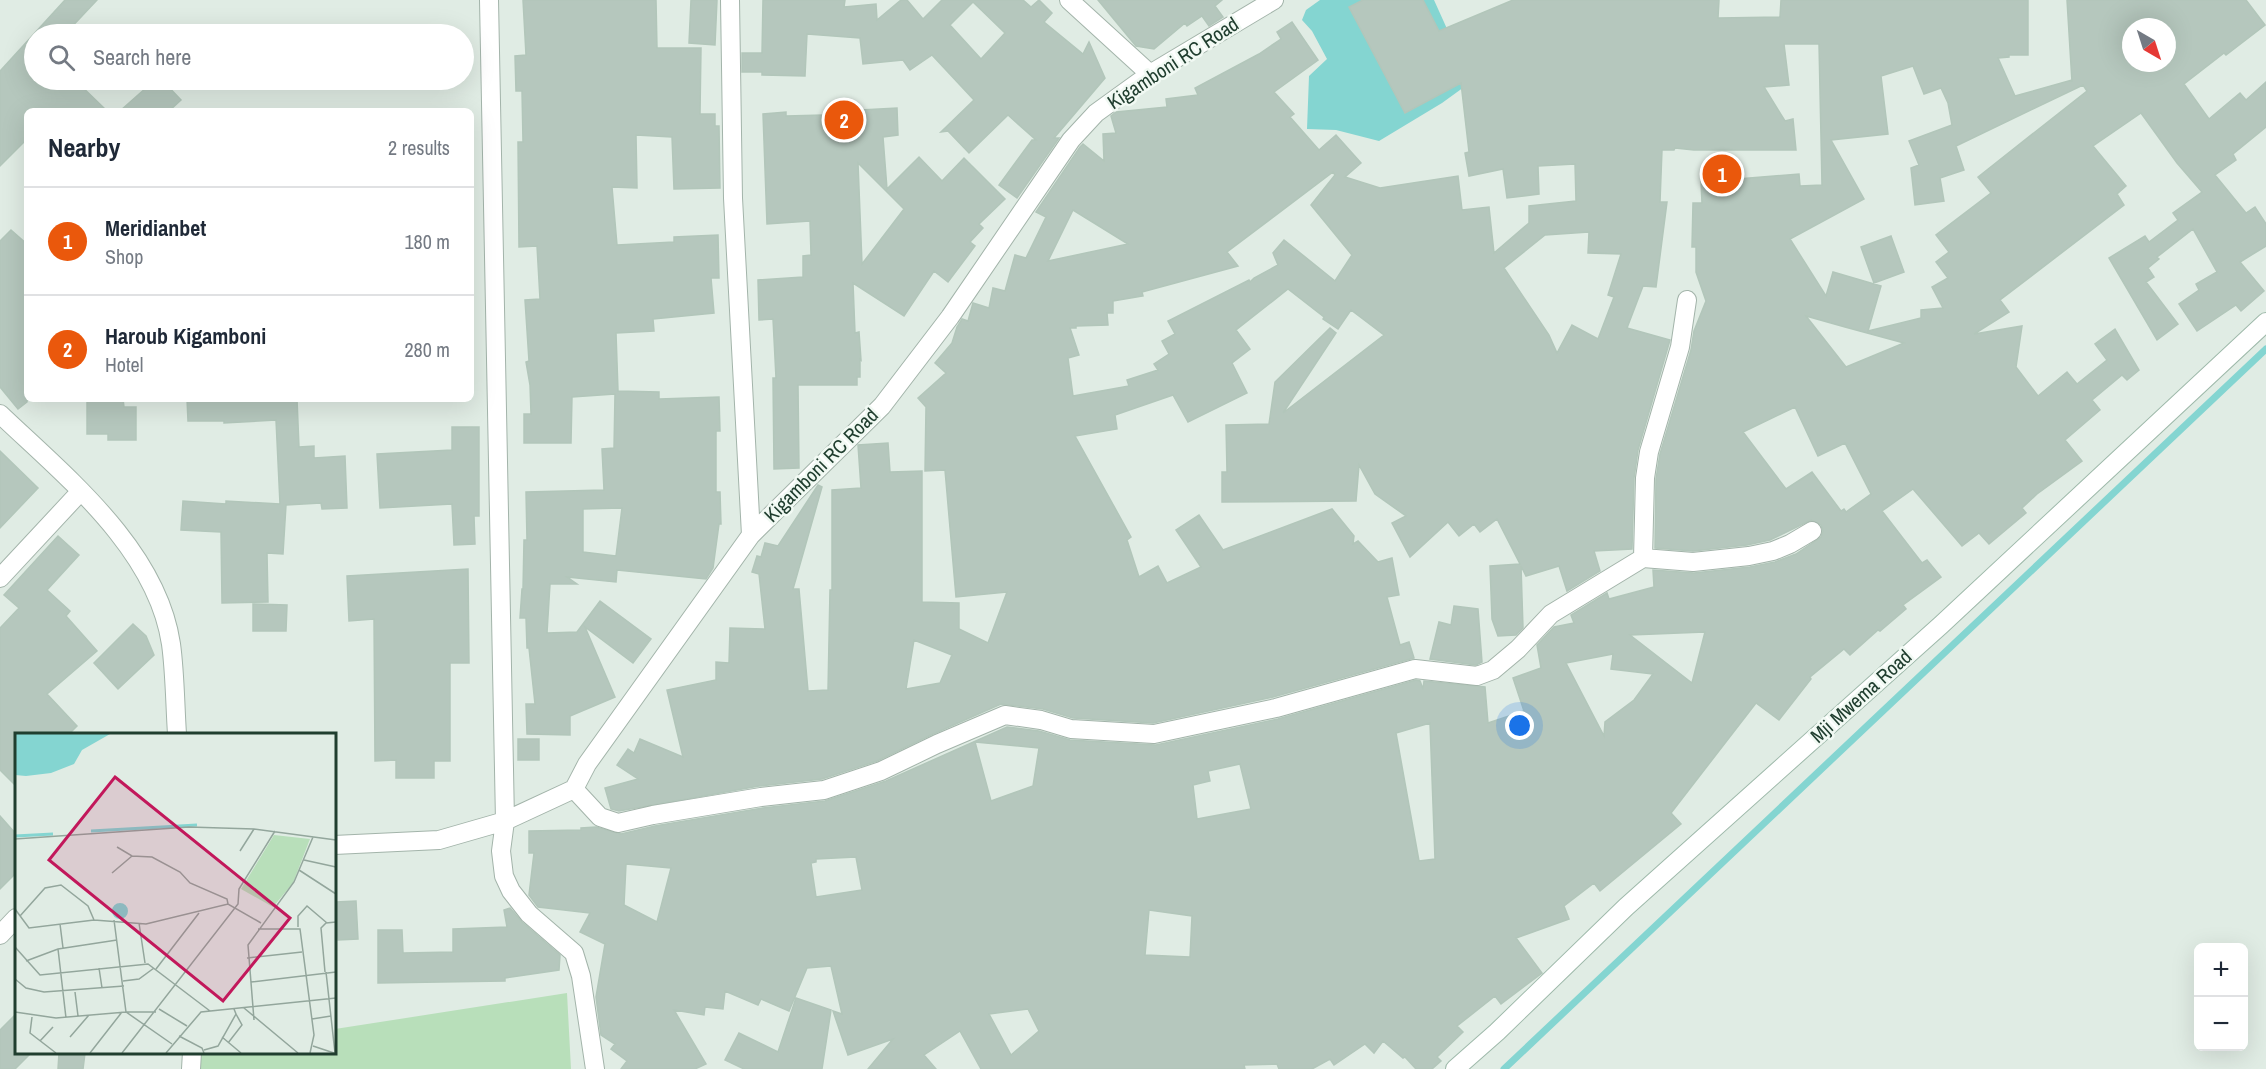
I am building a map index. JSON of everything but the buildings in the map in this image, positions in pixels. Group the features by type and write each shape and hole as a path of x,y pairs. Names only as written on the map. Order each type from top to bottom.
{"street":[{"path":"489,0 505,821 501,850 504,876 511,891 529,914 574,953 581,976 595,1069"},
{"path":"730,0 733,198 751,535"},
{"path":"1069,0 1150,74"},
{"name":"Kigamboni RC Road","path":"574,789 587,764 751,535 882,406 950,317 1071,140 1096,113 1150,74 1274,0"},
{"path":"1643,558 1645,478 1649,452 1680,347 1688,300"},
{"name":"Mji Mwema Road","path":"1455,1069 1497,1032 1626,907 1941,625 2266,322"},
{"path":"0,414 81,491 118,532 142,566 158,601 171,642 177,733"},
{"path":"0,578 81,491"},
{"path":"336,845 439,840 505,821 574,789 600,817 618,823 761,797 824,790 881,771 937,744 1005,716 1041,720 1071,729 1154,734 1276,708 1415,669 1477,676 1493,670 1518,649 1551,614 1643,558 1693,562 1749,556 1782,548 1812,531"},
{"path":"0,935 15,919"},
{"path":"191,1069 192,1054"}],"green space":[{"path":"567,993 571,1069 200,1069 199,1054 336,1054 336,1029"}],"water":[{"path":"1320,0 1434,0 1471,82 1442,103 1379,141 1336,130 1307,129 1309,76 1327,59 1312,31 1302,20 1306,10"}],"waterway":[{"path":"1504,1069 2266,349"}],"place":[{"name":"Haroub Kigamboni","path":"844,120"},
{"name":"Meridianbet","path":"1722,174"}]}
